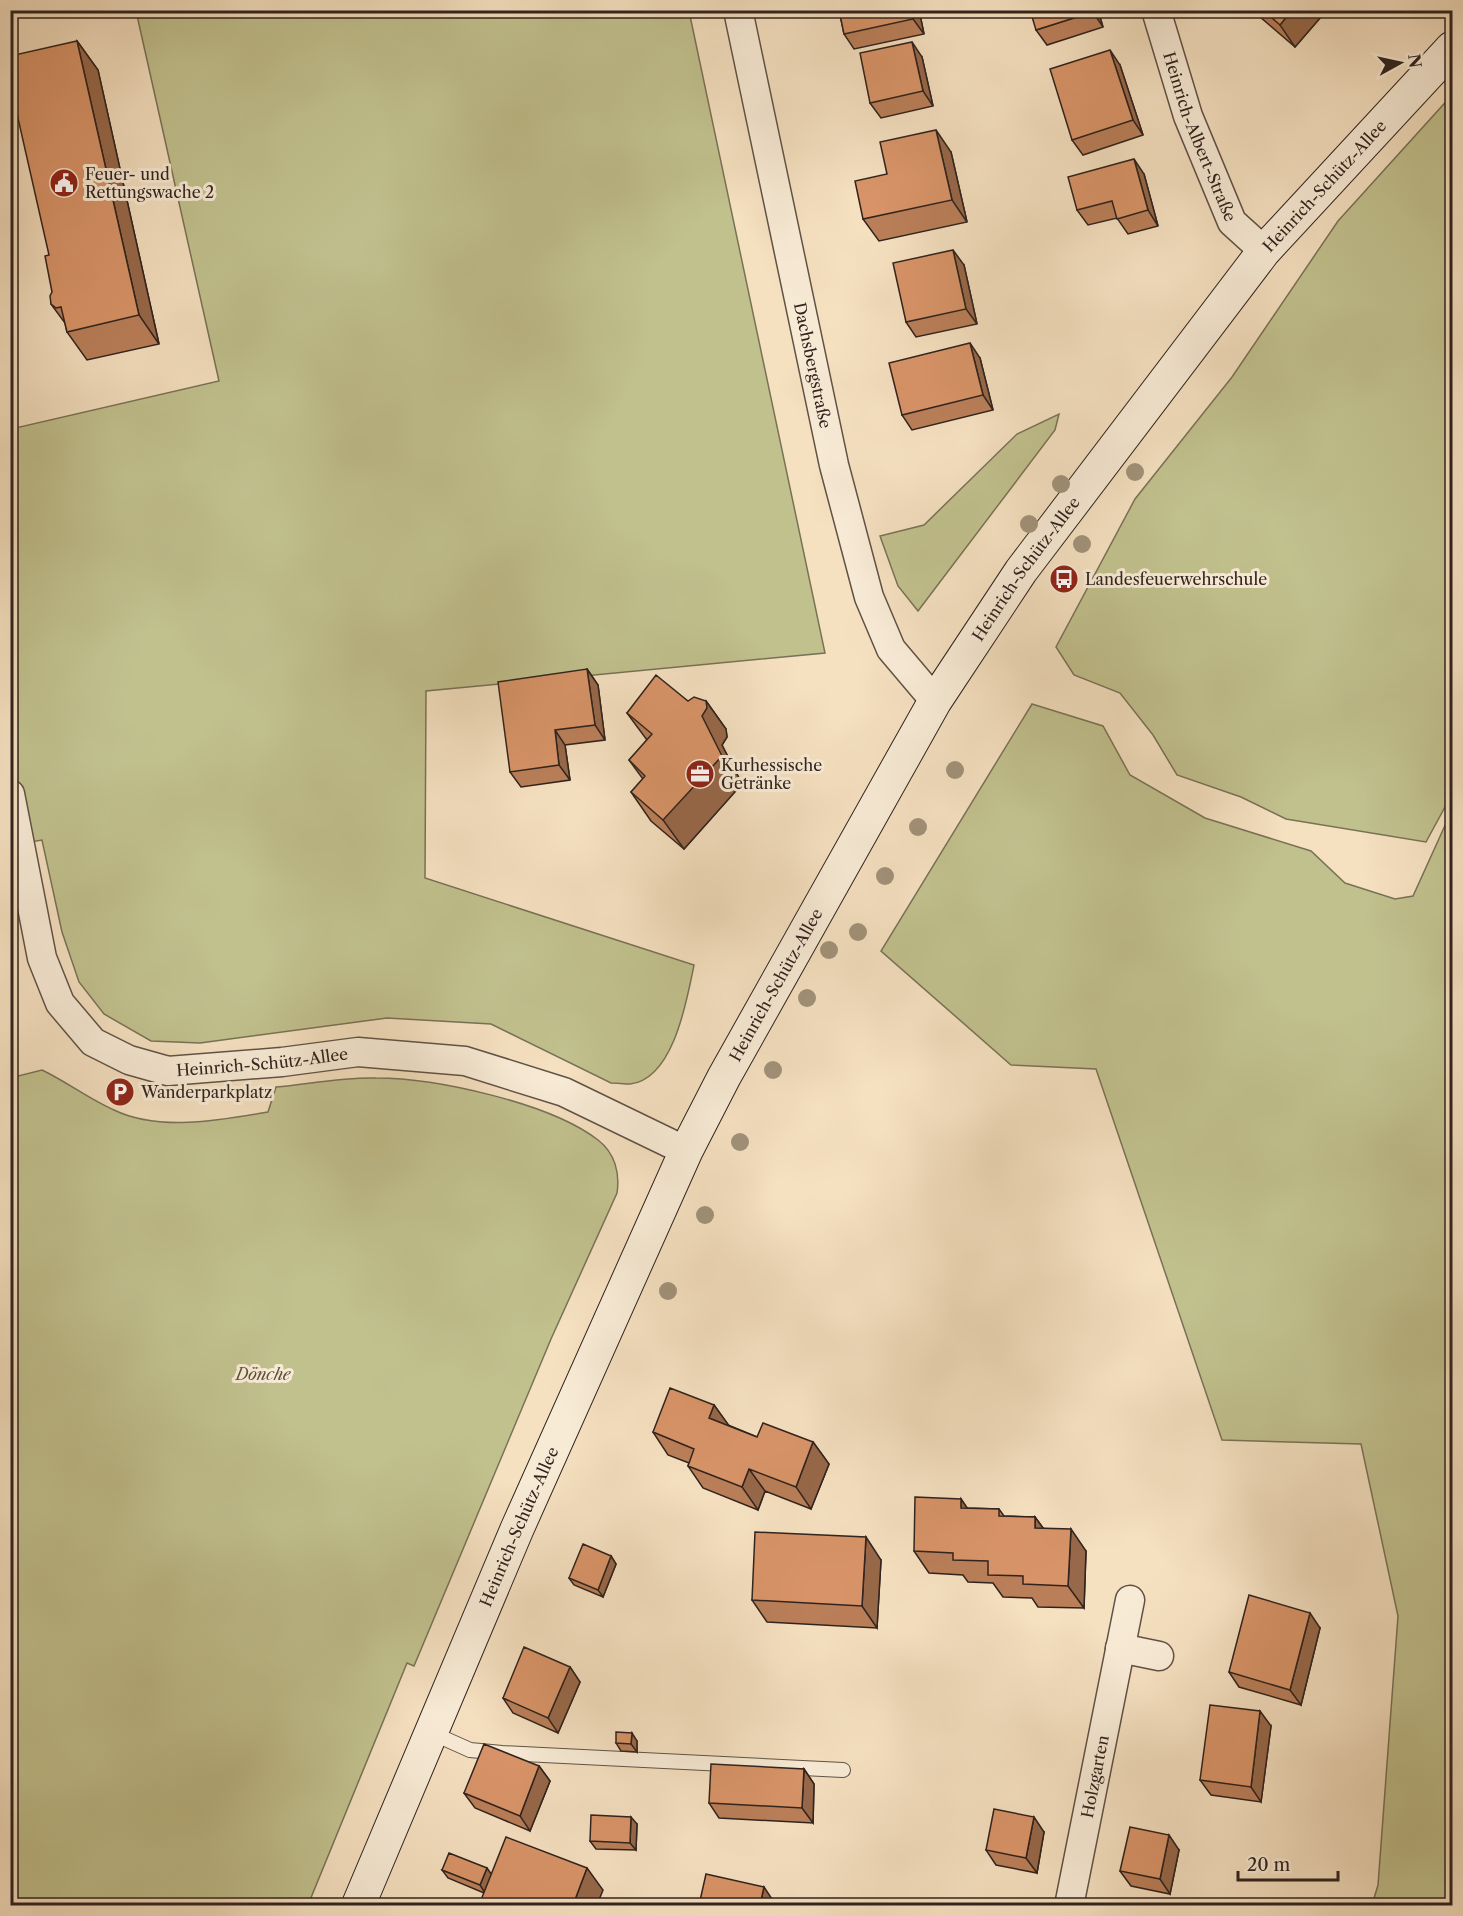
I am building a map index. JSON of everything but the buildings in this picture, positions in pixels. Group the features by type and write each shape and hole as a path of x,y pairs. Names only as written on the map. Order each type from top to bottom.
{"main road":[{"name":"Heinrich-Schütz-Allee","path":"358,1905 517,1529 686,1151 724,1077 935,701 1021,571 1264,251 1452,48"}],"street":[{"name":"Dachsbergstraße","path":"738,10 834,465 869,597 891,649 935,701"},
{"name":"Heinrich-Albert-Straße","path":"1156,10 1188,116 1232,222 1264,251"},
{"name":"Heinrich-Schütz-Allee","path":"10,794 42,958 60,1003 93,1041 129,1060 168,1071 282,1062 358,1052 465,1061 564,1092 686,1151"},
{"name":"Holzgarten","path":"1070,1905 1130,1600"},
{"path":"1120,1648 1160,1656"}],"lane":[{"path":"432,1733 470,1750 502,1753 843,1770"}],"green space":[{"path":"136,11 689,11 825,653 426,691 425,878 694,965 676,1035 658,1068 645,1079 630,1084 611,1083 491,1024 387,1018 200,1043 151,1041 104,1014 79,982 62,932 42,840 11,845 11,429 219,381"},
{"path":"1452,95 1452,794 1426,842 1286,819 1241,797 1177,775 1153,735 1120,693 1074,675 1056,647 1135,499 1232,377 1338,221"},
{"path":"1059,414 1055,430 918,611 898,586 880,536 924,525 1017,434"},
{"path":"1032,704 1103,726 1130,775 1205,818 1311,851 1345,883 1395,899 1413,896 1452,810 1452,1905 1372,1905 1378,1885 1398,1616 1361,1444 1222,1440 1096,1069 1011,1065 881,951"},
{"name":"Dönche","path":"42,1070 114,1110 132,1117 170,1122 211,1121 268,1112 276,1087 364,1078 429,1082 492,1095 552,1115 598,1140 609,1151 615,1164 618,1178 617,1193 551,1339 414,1666 407,1663 308,1905 11,1905 10,1078"}],"place":[{"name":"Feuer- und Rettungswache 2","path":"64,183"},
{"name":"Landesfeuerwehrschule","path":"1064,579"},
{"name":"Kurhessische Getränke","path":"700,774"},
{"name":"Wanderparkplatz","path":"120,1092"}]}
